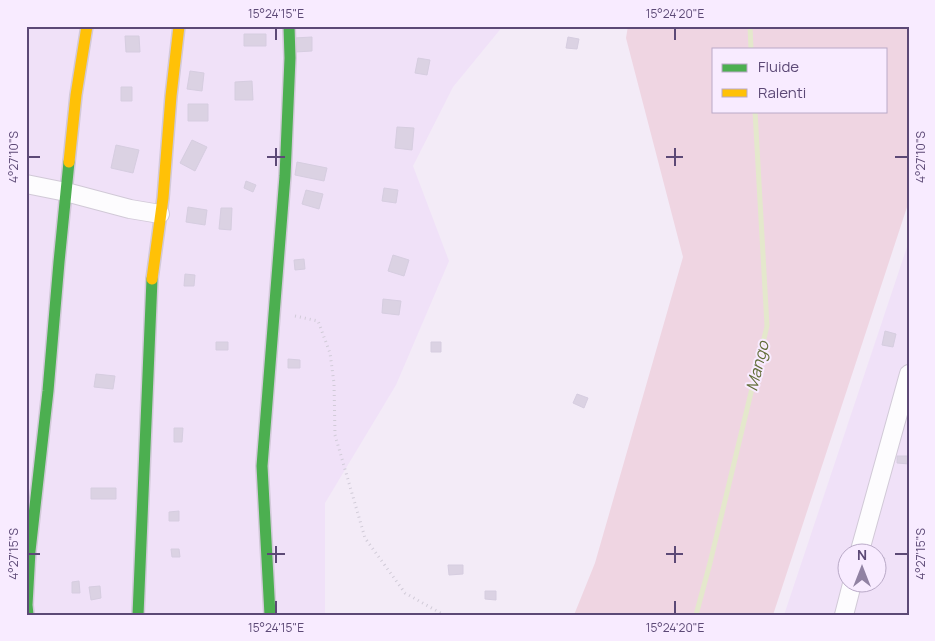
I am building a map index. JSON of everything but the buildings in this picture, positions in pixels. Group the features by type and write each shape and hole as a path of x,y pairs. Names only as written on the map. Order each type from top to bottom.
{"street":[{"path":"28,615 30,551 48,391 76,94 87,26"},
{"path":"138,615 152,274 179,26"},
{"path":"270,615 262,466 285,176 290,58 289,26"},
{"path":"26,184 66,192 130,209 160,214"},
{"path":"862,544 909,374"},
{"path":"844,615 849,594"}],"path":[{"path":"274,312 318,321 330,353 334,383 335,435 365,538 405,593 444,615"}],"shaded area":[{"path":"26,26 503,26 453,87 413,166 449,261 396,385 325,503 325,615 26,615"},
{"path":"628,26 909,26 909,201 773,615 574,615 595,563 683,257 626,38"},
{"path":"909,241 909,615 784,615"}],"waterway":[{"name":"Mango","path":"750,26 751,48"},
{"name":"Mango","path":"696,615 767,326 755,112"}],"traffic: fast":[{"path":"270,615 262,466 285,176 290,58 289,26"},
{"path":"28,615 30,551 48,391 69,162"},
{"path":"138,615 152,279"}],"traffic: slow":[{"path":"69,162 76,95 87,26"},
{"path":"152,279 163,198 179,26"}]}
